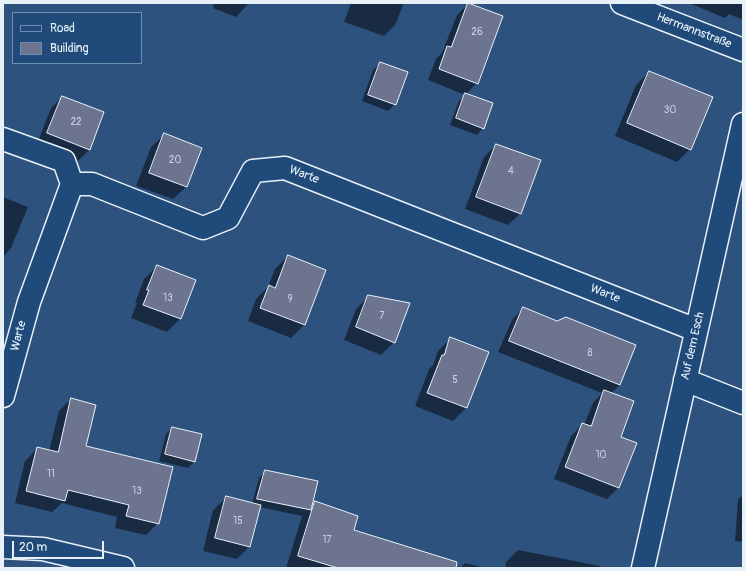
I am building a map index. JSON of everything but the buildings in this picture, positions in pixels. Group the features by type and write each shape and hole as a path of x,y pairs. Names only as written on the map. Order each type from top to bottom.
{"street":[{"name":"Hermannstraße","path":"622,3 743,50"},
{"name":"Auf dem Esch","path":"643,568 743,124"},
{"path":"3,139 64,162 72,184"},
{"name":"Warte","path":"3,396 29,302 72,184 92,184 203,228 228,218 253,171 285,168 696,330"},
{"path":"685,380 743,403"},
{"path":"3,547 41,559 123,568"}]}
